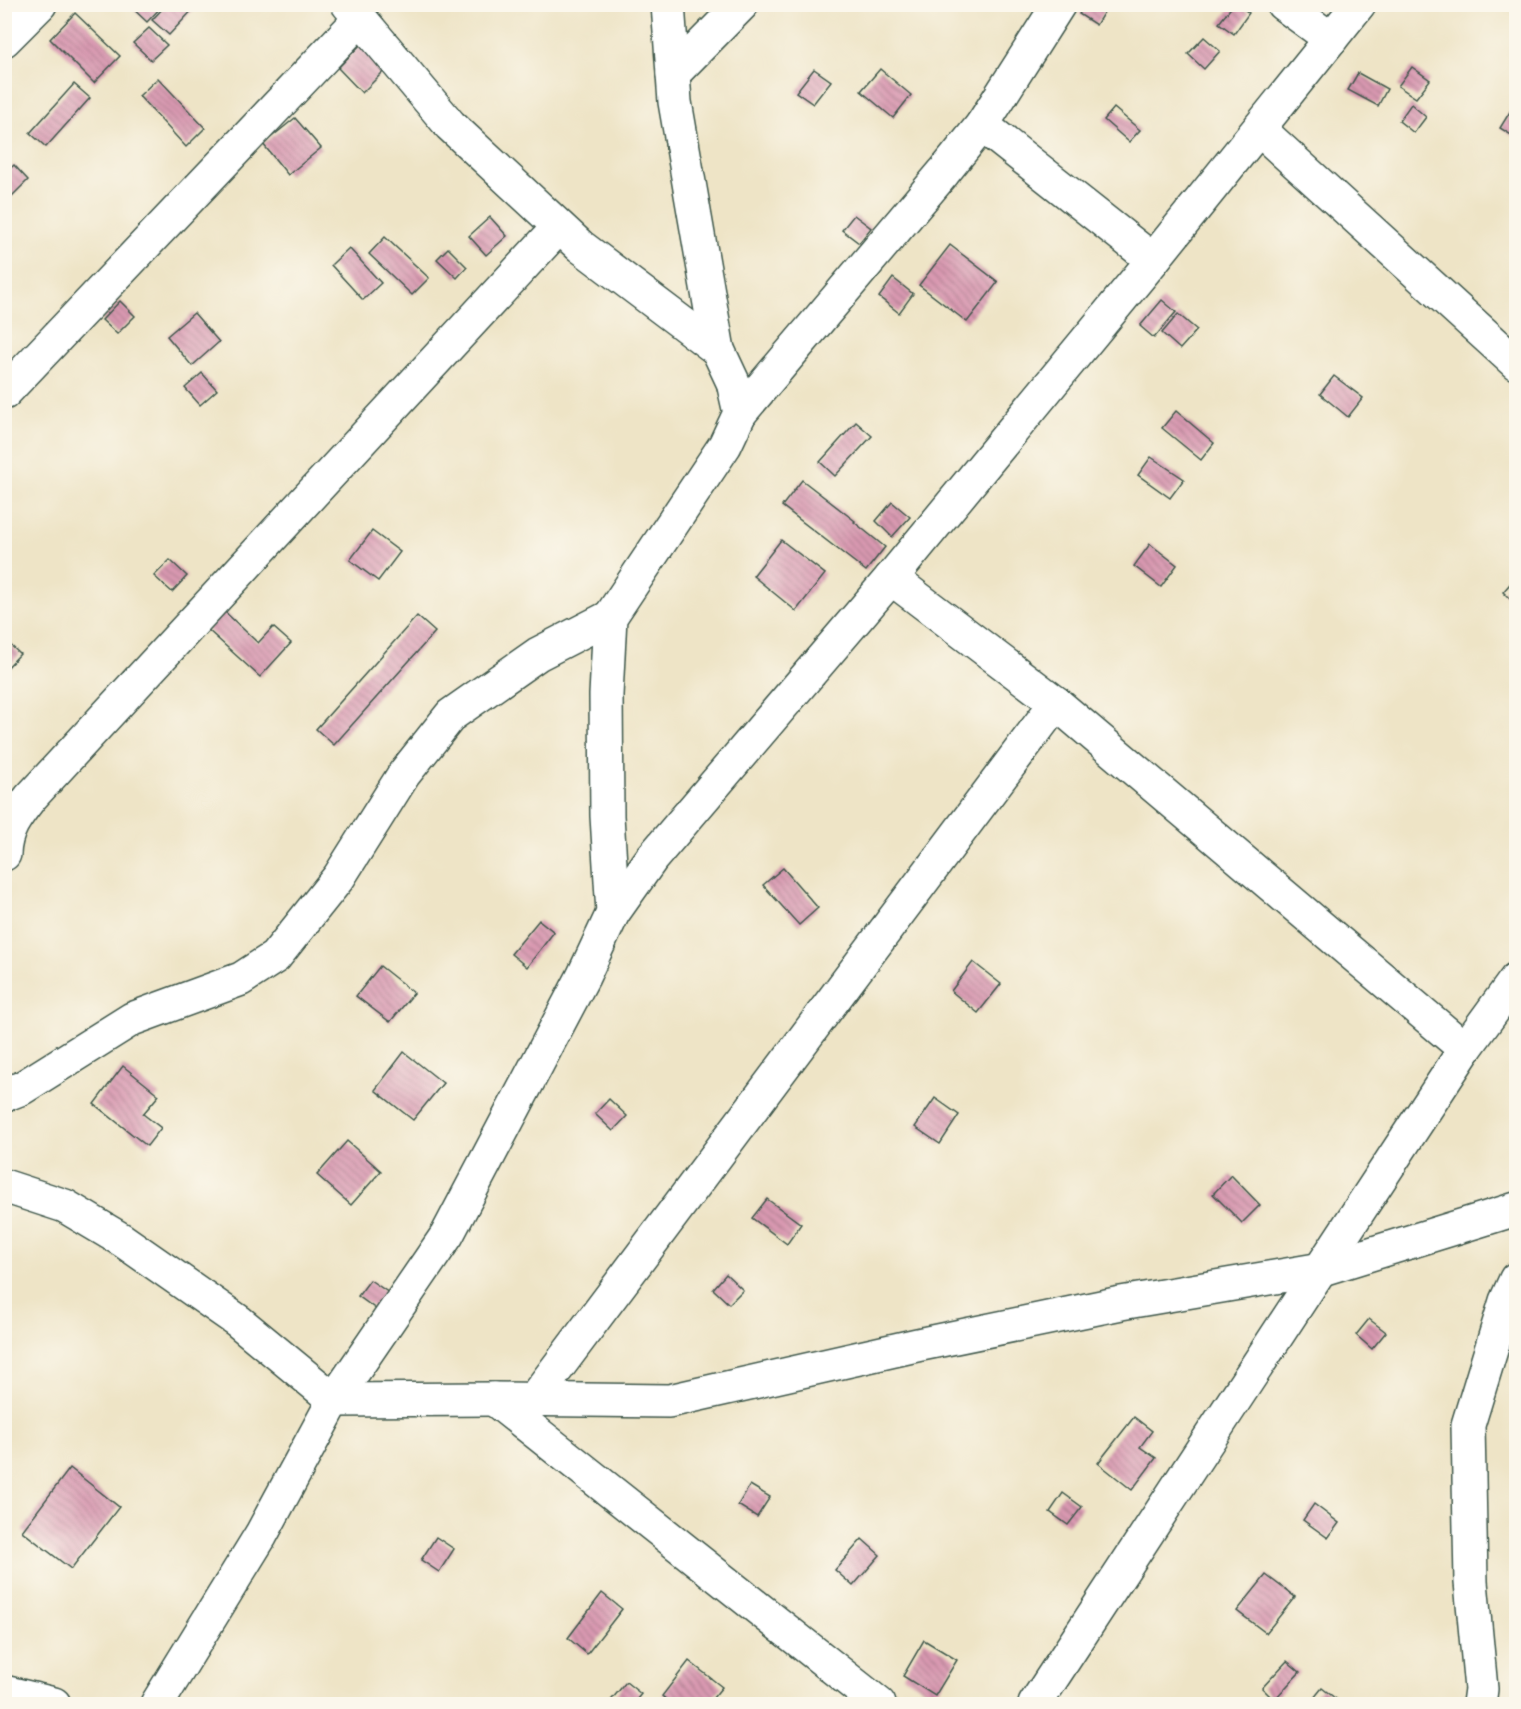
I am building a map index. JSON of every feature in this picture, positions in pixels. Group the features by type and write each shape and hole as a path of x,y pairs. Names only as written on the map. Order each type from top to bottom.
{"street":[{"path":"4,40 40,4"},
{"path":"668,4 675,102 718,350 733,382 740,413"},
{"path":"673,74 742,4"},
{"path":"4,1095 22,1088 132,1019 241,979 275,957 339,877 404,774 451,715 538,654 610,617 725,445 740,413 982,125 1059,4"},
{"path":"1283,4 1331,39"},
{"path":"157,1704 261,1535 334,1400 447,1235 583,977 613,913 652,858 891,578 1153,260 1359,4"},
{"path":"4,393 354,12 450,125 580,246 718,350"},
{"path":"982,125 1153,260"},
{"path":"1259,129 1516,363"},
{"path":"4,854 12,822 30,798 560,227"},
{"path":"891,578 1056,703 1465,1049"},
{"path":"610,617 606,706 613,913"},
{"path":"534,1399 1056,703"},
{"path":"1035,1704 1465,1049 1516,979"},
{"path":"4,1186 65,1206 122,1240 238,1321 334,1400 669,1401 917,1345 1121,1303 1322,1269 1516,1209"},
{"path":"1479,1704 1481,1689 1470,1582 1468,1425 1506,1301 1516,1280"},
{"path":"494,1399 879,1704"},
{"path":"4,1692 54,1704"}],"building":[{"path":"128,4 164,4 147,22"},
{"path":"167,4 198,4 169,35 152,20"},
{"path":"1085,4 1109,4 1096,25 1079,14"},
{"path":"1233,5 1238,5 1249,13 1234,34 1219,23"},
{"path":"75,13 120,56 94,83 50,39"},
{"path":"149,28 167,45 151,60 133,43"},
{"path":"1204,37 1220,51 1204,69 1188,54"},
{"path":"366,39 391,64 362,93 338,68"},
{"path":"1412,67 1430,80 1416,98 1398,86"},
{"path":"814,69 831,81 813,104 796,92"},
{"path":"880,69 911,95 893,118 861,91"},
{"path":"1358,73 1387,89 1378,106 1348,90"},
{"path":"158,78 205,128 186,147 139,96"},
{"path":"74,84 90,98 46,147 30,133"},
{"path":"1516,102 1516,138 1500,128"},
{"path":"1411,104 1426,117 1414,133 1399,121"},
{"path":"1114,108 1140,130 1129,142 1104,120"},
{"path":"295,118 321,148 288,175 263,144"},
{"path":"14,165 28,180 12,196 4,189 4,174"},
{"path":"854,215 871,228 859,243 842,230"},
{"path":"490,217 507,236 486,255 469,236"},
{"path":"385,237 429,278 412,295 369,254"},
{"path":"950,245 998,282 967,322 919,285"},
{"path":"349,248 381,283 363,300 331,265"},
{"path":"448,248 467,267 457,278 437,259"},
{"path":"893,278 913,294 899,313 879,297"},
{"path":"1162,300 1176,312 1154,338 1140,326"},
{"path":"120,301 135,316 117,334 102,320"},
{"path":"194,313 219,342 192,366 167,336"},
{"path":"1178,314 1197,330 1180,349 1162,333"},
{"path":"202,373 217,390 200,405 185,388"},
{"path":"1334,376 1363,398 1348,417 1320,394"},
{"path":"1176,411 1214,443 1201,460 1162,428"},
{"path":"856,422 872,436 835,476 820,462"},
{"path":"1151,457 1184,479 1170,498 1138,475"},
{"path":"802,480 885,547 866,571 782,506"},
{"path":"892,502 910,517 892,537 876,521"},
{"path":"372,531 400,552 378,581 350,560"},
{"path":"781,540 825,574 796,611 753,576"},
{"path":"1150,544 1177,565 1161,587 1134,566"},
{"path":"170,560 187,576 172,592 154,576"},
{"path":"1516,577 1516,605 1503,592"},
{"path":"224,611 258,643 273,627 291,643 260,677 207,629"},
{"path":"417,616 435,632 334,745 316,729"},
{"path":"4,639 20,654 4,671"},
{"path":"783,868 818,908 799,925 763,885"},
{"path":"539,920 554,932 527,967 511,954"},
{"path":"973,962 1001,984 978,1013 951,991"},
{"path":"380,966 414,993 390,1022 356,996"},
{"path":"404,1052 443,1083 413,1120 375,1090"},
{"path":"123,1066 159,1095 143,1114 161,1128 147,1146 94,1104"},
{"path":"935,1098 959,1115 940,1144 915,1127"},
{"path":"609,1099 627,1116 613,1131 595,1114"},
{"path":"347,1141 381,1171 351,1205 317,1175"},
{"path":"1231,1175 1260,1205 1242,1223 1213,1194"},
{"path":"767,1199 801,1224 787,1244 752,1218"},
{"path":"726,1274 743,1290 729,1304 713,1289"},
{"path":"370,1280 392,1295 380,1312 358,1296"},
{"path":"1369,1319 1386,1332 1372,1349 1356,1335"},
{"path":"1134,1417 1152,1431 1140,1447 1156,1458 1132,1490 1098,1463"},
{"path":"70,1468 119,1507 71,1569 22,1531"},
{"path":"750,1485 770,1497 757,1517 738,1505"},
{"path":"1063,1493 1082,1507 1068,1525 1050,1512"},
{"path":"1314,1504 1339,1523 1328,1538 1303,1520"},
{"path":"436,1537 454,1549 439,1572 421,1560"},
{"path":"862,1539 880,1555 853,1586 835,1570"},
{"path":"1266,1575 1295,1597 1266,1633 1237,1611"},
{"path":"602,1593 622,1609 587,1654 568,1638"},
{"path":"924,1640 957,1660 935,1696 903,1676"},
{"path":"689,1661 722,1687 708,1704 672,1704 662,1696"},
{"path":"1287,1661 1300,1672 1274,1700 1262,1688"},
{"path":"626,1682 641,1694 633,1704 608,1704"},
{"path":"1322,1688 1340,1702 1339,1704 1309,1704"}]}
